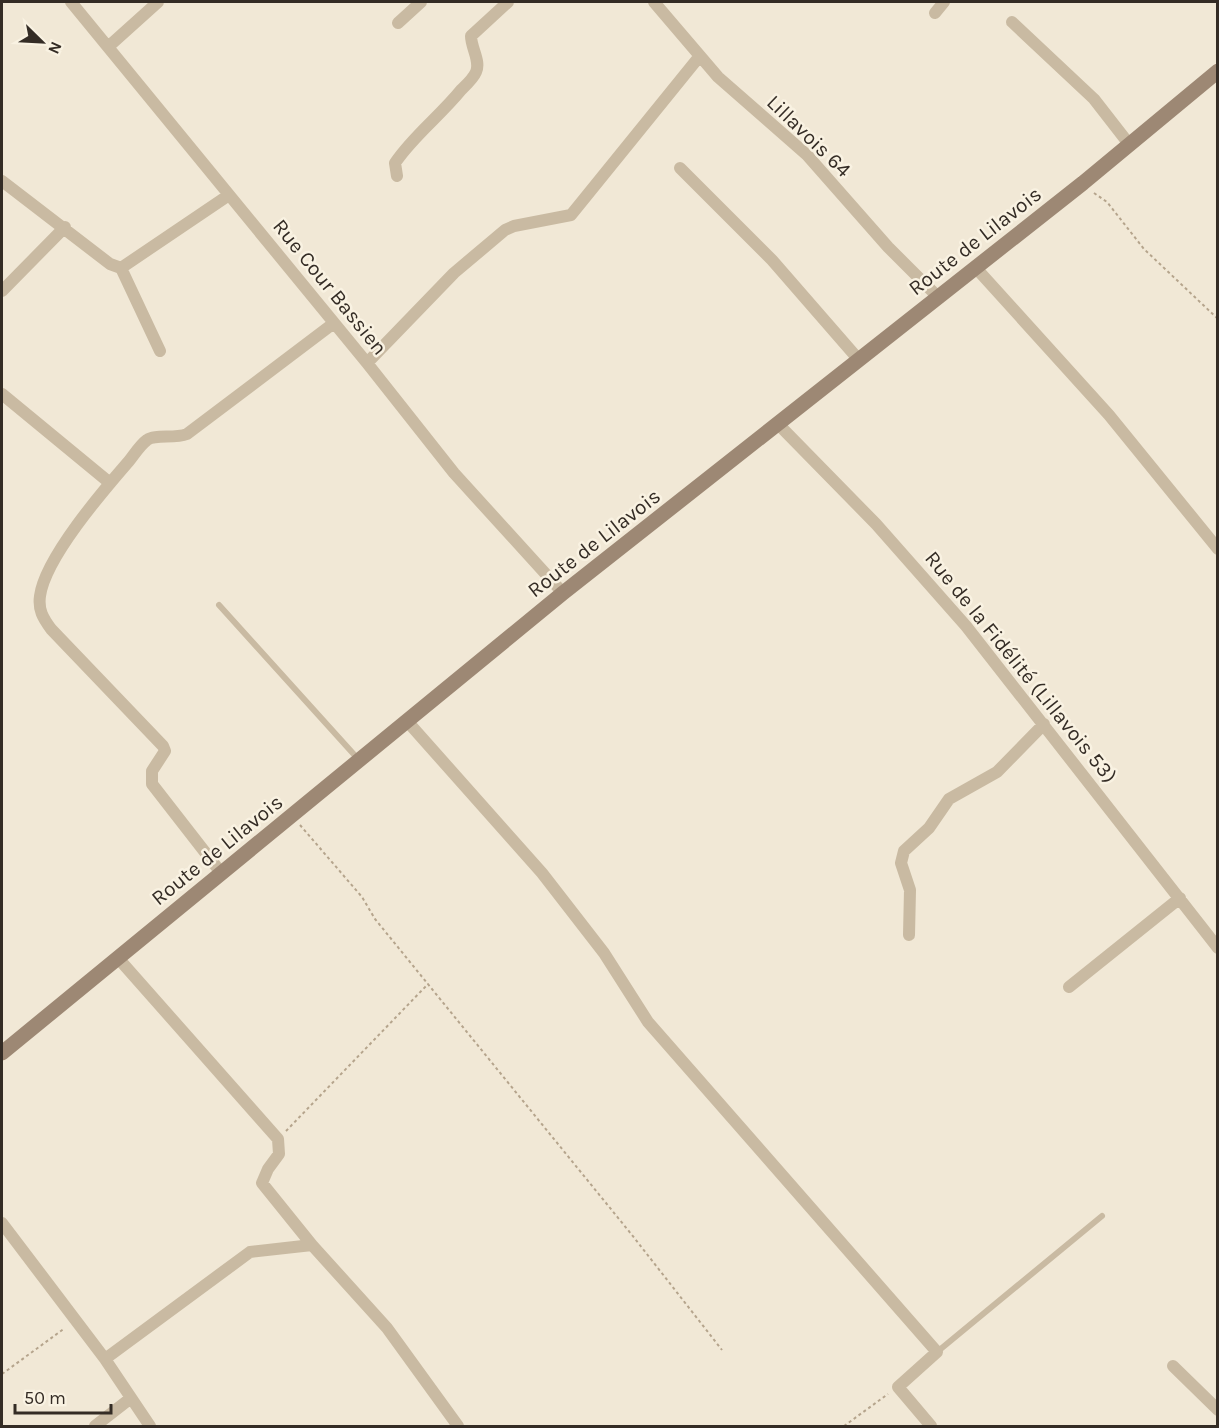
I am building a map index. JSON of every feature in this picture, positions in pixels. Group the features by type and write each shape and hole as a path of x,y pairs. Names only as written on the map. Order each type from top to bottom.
{"main road":[{"name":"Route de Lilavois","path":"2,1053 563,593 939,298 1218,71"}],"street":[{"name":"Rue Cour Bassien","path":"70,2 367,363 454,473 563,593"},
{"path":"108,47 158,2"},
{"path":"398,24 421,2"},
{"path":"397,176 395,163 404,150 452,101 476,72 477,62 471,47 471,36 508,2"},
{"name":"Lillavois 64","path":"654,2 718,77 807,155 888,247 939,298"},
{"path":"934,13 944,2"},
{"path":"1012,22 1094,99 1129,144"},
{"path":"367,363 454,273 504,230 571,215 699,57"},
{"path":"680,168 772,260 859,360"},
{"path":"2,181 65,227 110,264 121,268 160,351"},
{"path":"121,268 229,195"},
{"path":"2,291 65,227"},
{"path":"976,268 1109,415 1218,549"},
{"path":"222,874 152,784 152,771 165,752 163,746 51,629 39,613 40,596 45,576 110,483 146,441 155,436 175,438 187,434 334,323"},
{"path":"2,394 110,483"},
{"name":"Rue de la Fidélité (Lillavois 53)","path":"779,425 876,524 966,626 1218,948"},
{"path":"407,721 542,873 604,953 648,1022 937,1352 898,1388 931,1426"},
{"path":"909,935 910,890 901,863 904,851 929,828 949,799 997,772 1044,724"},
{"path":"1069,987 1180,898"},
{"path":"118,958 278,1139 279,1154 263,1177 262,1183 312,1245 387,1328 458,1426"},
{"path":"2,1223 105,1359 150,1426"},
{"path":"105,1359 250,1252 312,1245"},
{"path":"1173,1366 1218,1410"},
{"path":"95,1426 131,1398"}],"lane":[{"path":"219,604 360,760"},
{"path":"937,1352 1102,1216"}],"path":[{"path":"1083,183 1107,202 1144,249 1218,319"},
{"path":"292,816 362,897 375,919 722,1350"},
{"path":"278,1139 428,983"},
{"path":"2,1374 75,1321"},
{"path":"844,1426 898,1388"}]}
